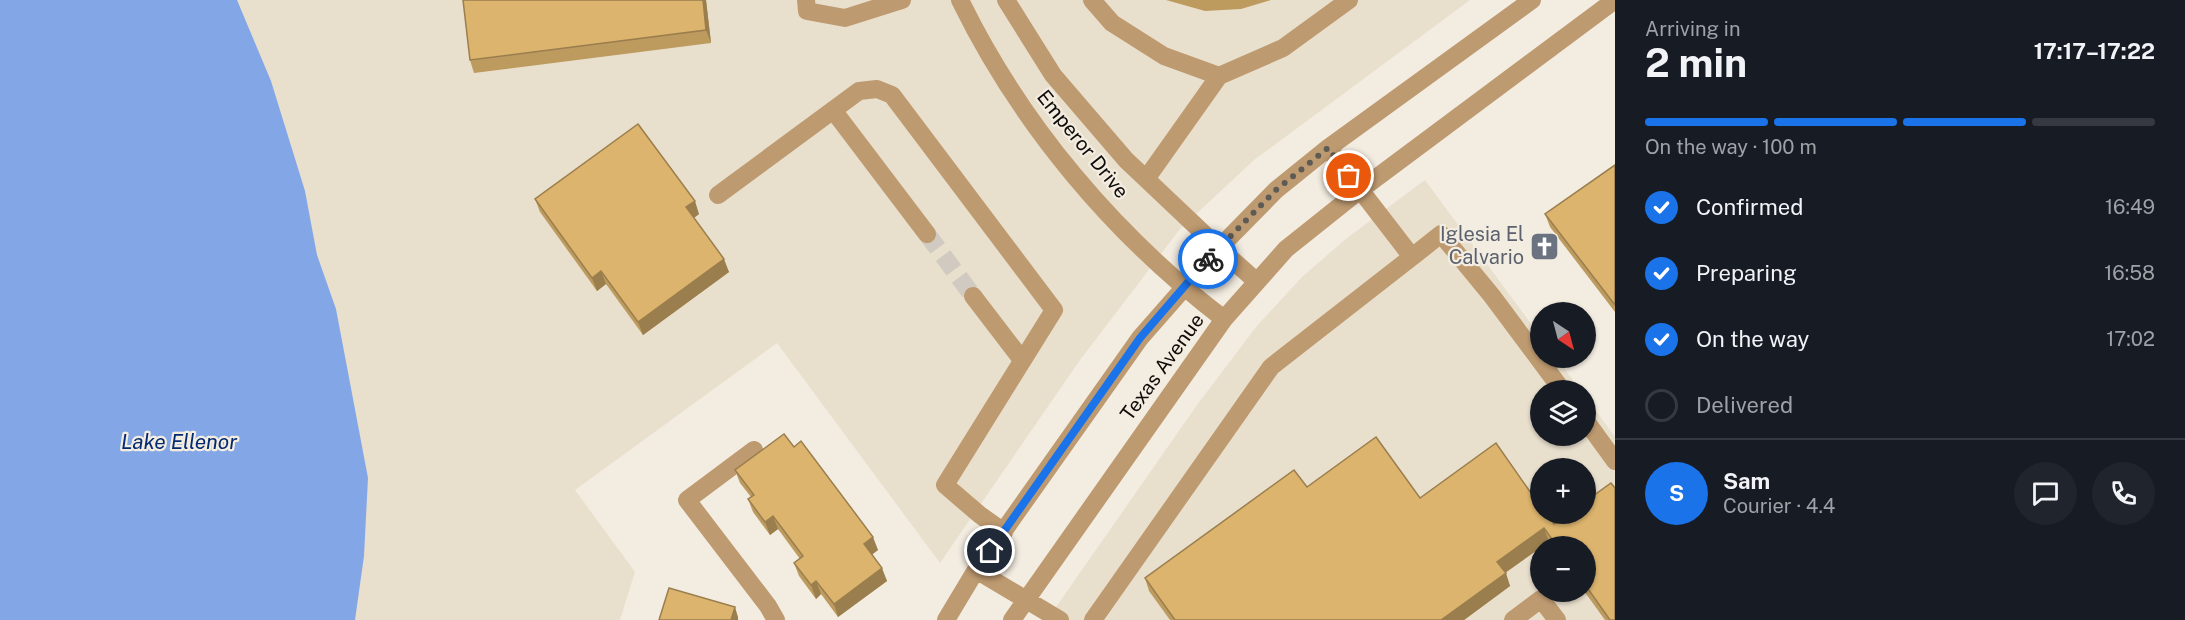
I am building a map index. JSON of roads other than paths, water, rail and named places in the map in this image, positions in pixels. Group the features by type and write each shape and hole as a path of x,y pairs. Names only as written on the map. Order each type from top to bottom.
{"street":[{"path":"806,0 807,10 845,18 903,0"},
{"name":"Emperor Drive","path":"960,0 975,31 1032,122 1087,192 1183,287 1224,319"},
{"name":"Emperor Drive","path":"1006,0 1053,75 1126,160 1256,281"},
{"path":"1092,0 1112,23 1164,56 1219,76"},
{"path":"1146,179 1219,76 1282,48 1349,0"},
{"name":"Texas Avenue","path":"946,620 976,570 1140,338 1219,248 1276,190 1328,148 1532,0"},
{"name":"Texas Avenue","path":"1012,620 1224,319 1286,249 1359,190 1615,0"},
{"path":"718,195 859,91 878,89 892,95 1054,310 945,485 1004,532"},
{"path":"833,110 927,234"},
{"path":"1328,148 1412,257"},
{"path":"1093,620 1271,367 1441,234 1492,296 1555,380"},
{"path":"973,296 1022,360"},
{"path":"1596,435 1615,461"},
{"path":"754,450 687,500 768,606 776,620"},
{"path":"976,570 1060,620"},
{"path":"1513,620 1541,599 1557,620"}],"water":[{"name":"Lake Ellenor","path":"0,0 237,0 271,81 305,191 317,255 336,309 368,478 364,556 355,620 0,620"}],"tunnel":[{"path":"927,234 973,296"}],"place":[{"name":"Iglesia El Calvario","path":"1545,246"}]}
